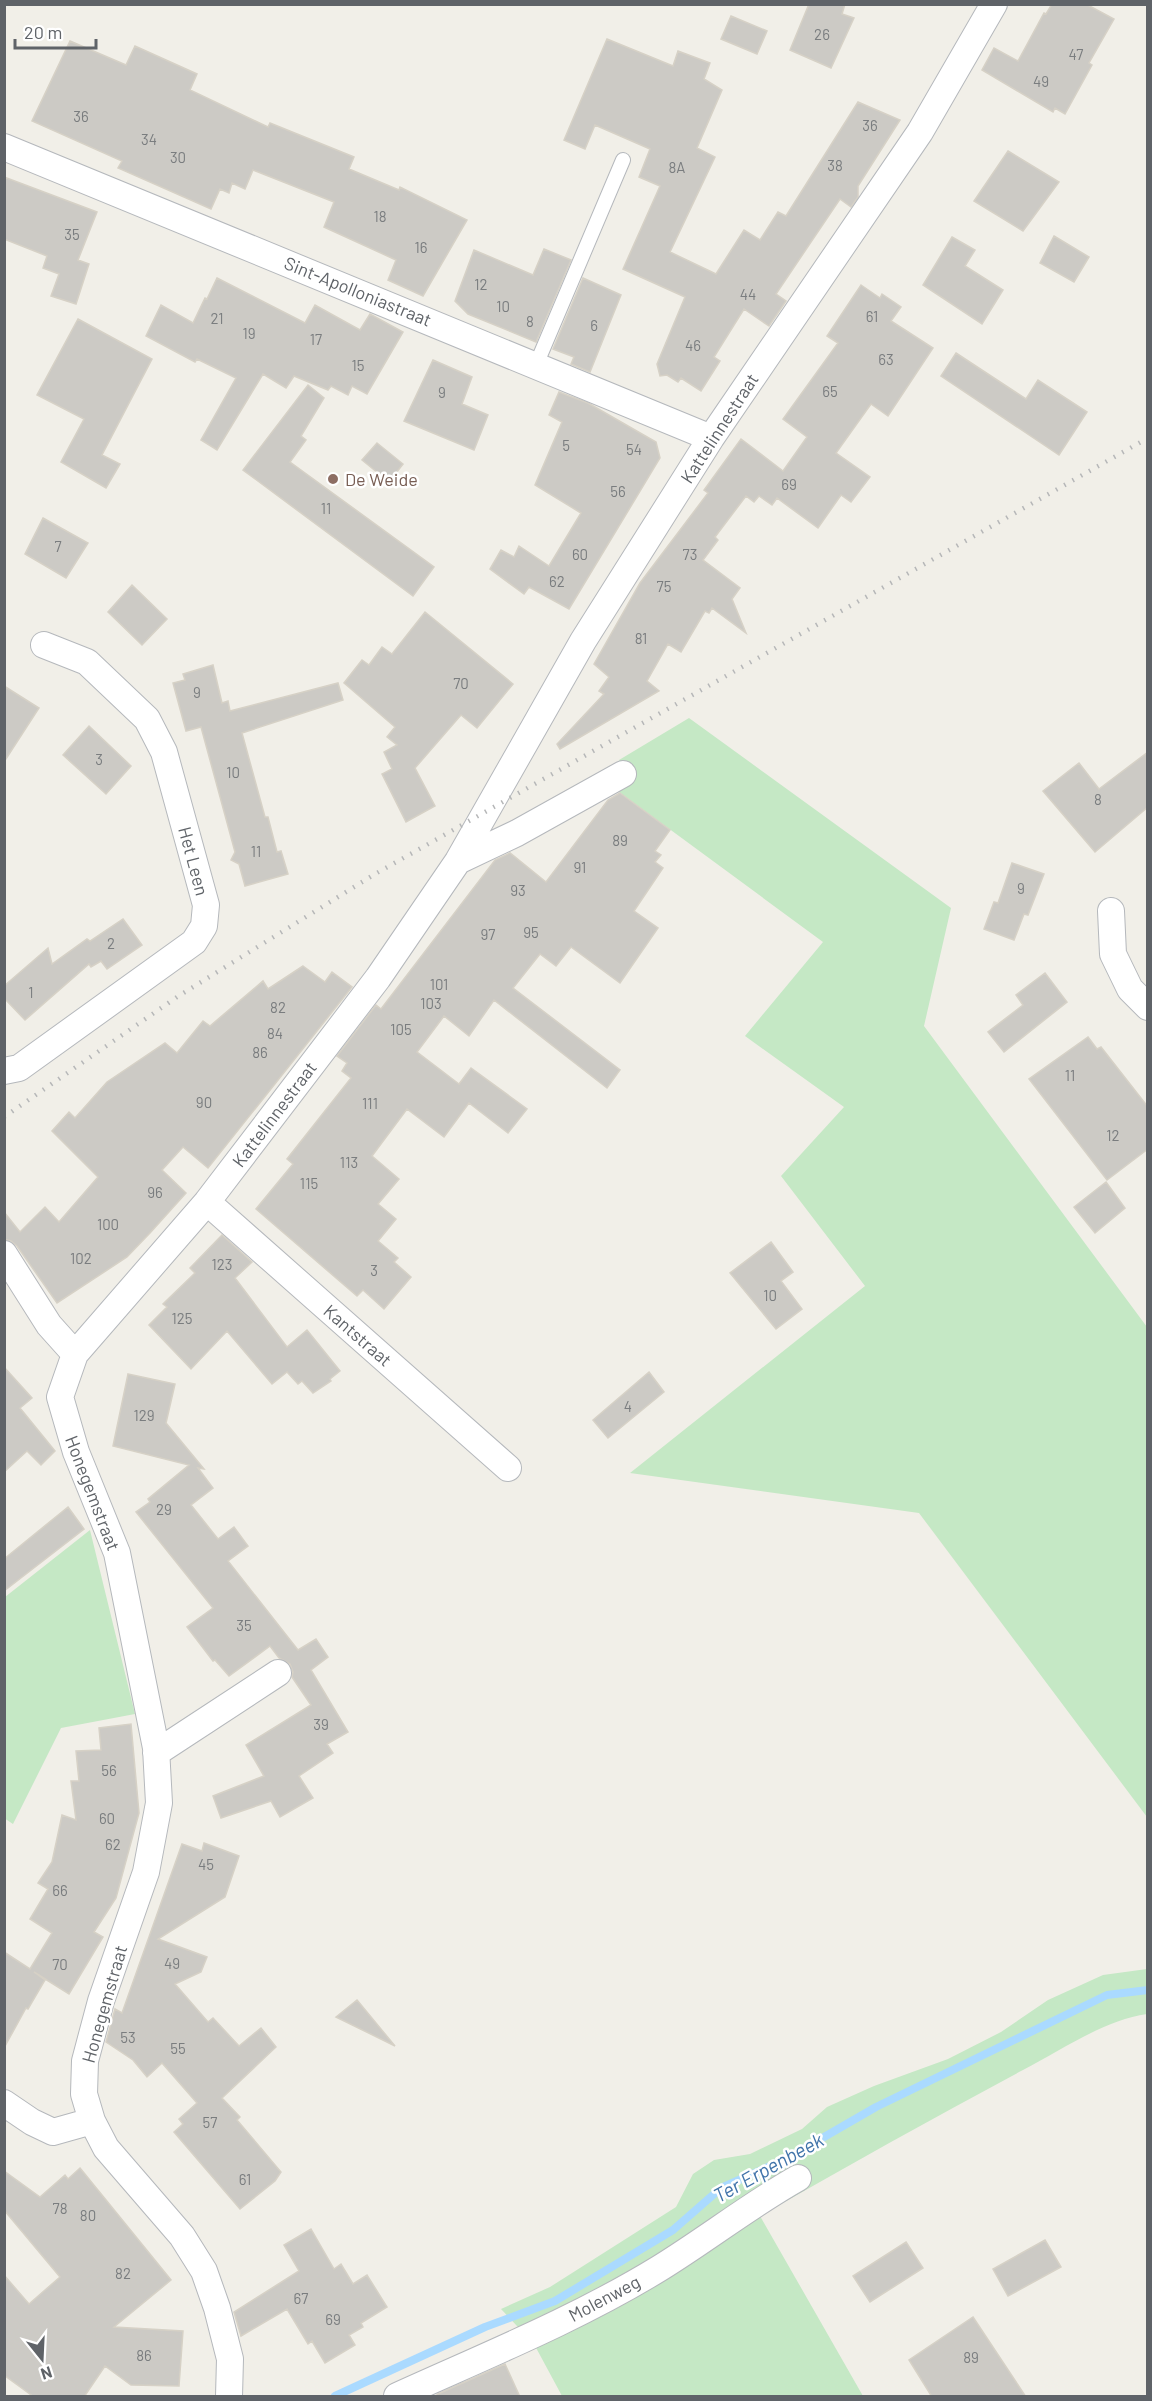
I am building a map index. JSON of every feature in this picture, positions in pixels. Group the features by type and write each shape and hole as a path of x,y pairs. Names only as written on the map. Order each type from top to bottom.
{"street":[{"name":"Kattelinnestraat","path":"75,1354 207,1202 378,978 458,861 583,641 711,438 920,132 994,4"},
{"name":"Sint-Apolloniastraat","path":"4,147 536,364 711,438"},
{"name":"Het Leen","path":"4,1071 19,1068 194,942 204,926 206,905 164,752 147,719 87,663 44,645"},
{"path":"458,861 517,833 623,774"},
{"path":"1111,911 1113,954 1130,989 1148,1006"},
{"name":"Kantstraat","path":"207,1202 508,1468"},
{"path":"4,1254 49,1325 75,1354"},
{"name":"Honegemstraat","path":"75,1354 60,1397 76,1452 117,1553 156,1753 159,1803 146,1872 101,2001 85,2061 84,2094 92,2121 105,2148 182,2236 204,2271 218,2308 230,2359 229,2397"},
{"path":"156,1753 278,1673"},
{"path":"4,2103 32,2122 53,2132 92,2121"},
{"name":"Molenweg","path":"397,2397 578,2313 660,2268 758,2200 798,2178"}],"lane":[{"path":"536,364 623,160"}],"green space":[{"path":"689,718 951,908 924,1026 1147,1327 1147,1817 919,1513 630,1473 865,1286 781,1176 844,1107 745,1036 823,942 615,789 630,779 619,760"},
{"path":"90,1530 135,1714 61,1728 13,1824 4,1818 5,1597"},
{"path":"1147,1969 1147,2014 1115,2022 1099,2029 760,2216 863,2396 562,2396 534,2344 501,2309 550,2287 676,2207 693,2174 714,2160 750,2154 802,2129 827,2107 874,2086 948,2059 1001,2032 1048,2000 1103,1975"}],"building":[{"path":"809,4 845,4 842,14 854,18 831,68 790,50"},
{"path":"1052,4 1086,4 1114,19 1089,63 1092,65 1065,114 1055,108 1053,112 982,70 994,48 1018,61 1044,13 1046,14"},
{"path":"731,16 767,31 757,54 721,39"},
{"path":"607,39 673,66 678,51 710,63 704,79 722,90 697,148 715,157 670,252 716,274 744,230 760,240 778,212 786,216 858,102 900,120 858,186 858,197 851,207 840,199 776,294 786,301 769,326 744,309 714,357 720,361 701,391 681,378 678,382 667,375 660,376 657,364 685,297 623,269 660,186 639,177 650,149 595,125 585,149 564,140"},
{"path":"70,41 126,65 135,46 197,74 190,90 268,127 270,123 354,157 349,169 399,190 400,187 467,220 423,296 388,280 396,260 324,227 334,202 253,170 245,189 232,183 229,193 220,189 211,209 118,168 122,161 32,121"},
{"path":"1008,151 1059,182 1023,231 974,201"},
{"path":"4,177 97,212 78,260 89,264 76,304 51,296 59,274 43,268 47,256 4,239"},
{"path":"1054,236 1089,257 1074,282 1040,263"},
{"path":"952,237 975,250 965,266 1003,290 982,324 923,285"},
{"path":"544,249 571,260 536,342 468,314 455,301 474,250 533,275"},
{"path":"217,278 305,323 315,305 360,330 370,314 403,332 367,394 352,386 348,395 331,386 328,390 294,376 286,388 263,374 217,450 201,440 236,378 197,359 195,362 146,336 161,305 193,323"},
{"path":"583,278 621,295 590,372 571,364 574,357 553,349"},
{"path":"861,285 880,298 882,294 901,307 891,321 933,348 888,416 871,404 836,453 870,477 851,502 841,495 818,528 777,498 772,505 759,496 754,502 746,496 715,537 718,540 703,560 740,588 732,599 746,633 712,608 709,613 705,611 681,652 668,644 647,681 659,691 560,749 557,744 604,694 599,691 609,677 594,664 640,583 708,493 704,490 741,439 783,471 807,437 783,419 838,343 827,336"},
{"path":"78,319 152,359 102,455 120,464 106,488 61,462 84,419 37,395"},
{"path":"956,353 1026,399 1038,380 1087,412 1059,455 941,376"},
{"path":"433,360 472,377 462,404 488,415 474,450 404,421"},
{"path":"308,385 324,398 301,436 306,440 290,462 434,567 413,596 243,470"},
{"path":"559,392 588,403 656,442 660,458 569,609 529,587 524,594 490,569 501,550 514,557 519,546 549,566 581,513 535,485 562,422 549,415"},
{"path":"377,443 403,464 389,482 362,460"},
{"path":"43,518 88,543 66,578 25,554"},
{"path":"132,585 167,619 142,645 108,612"},
{"path":"425,612 513,684 477,728 461,715 415,768 435,806 406,822 382,774 392,769 384,752 397,745 387,737 395,727 344,683 362,660 369,665 382,647 392,654"},
{"path":"213,665 222,703 228,701 230,711 338,683 343,700 242,733 265,817 268,817 277,852 281,851 288,874 245,886 239,864 231,860 235,852 201,727 186,731 173,683 185,680 183,674"},
{"path":"4,686 39,708 4,762"},
{"path":"89,726 131,766 106,794 63,755"},
{"path":"1148,752 1148,807 1095,852 1043,791 1079,763 1099,789"},
{"path":"620,793 670,830 655,851 661,855 655,862 663,868 634,911 658,928 620,983 571,947 556,966 540,954 513,988 620,1070 607,1088 494,1000 469,1036 444,1016 417,1052 459,1084 471,1068 527,1109 508,1133 469,1103 444,1137 407,1109 372,1156 399,1179 378,1204 396,1219 378,1241 398,1258 394,1262 411,1277 384,1309 363,1290 357,1296 256,1209 293,1164 287,1159 351,1078 342,1071 347,1063 337,1056 376,1005 381,1009 495,860 510,853 546,882 608,800"},
{"path":"1012,863 1044,874 1028,915 1024,914 1014,940 984,929 994,902 998,903"},
{"path":"123,919 142,945 107,969 101,961 91,967 89,964 25,1020 4,998 4,986 48,948 52,964 87,939 90,941"},
{"path":"303,966 325,982 332,972 352,987 208,1168 183,1147 162,1170 186,1193 150,1233 127,1257 57,1303 17,1246 4,1239 4,1212 20,1232 45,1207 59,1222 98,1177 52,1131 69,1112 75,1118 107,1082 165,1043 177,1053 203,1021 210,1026 263,981 268,989"},
{"path":"1045,973 1067,1002 1004,1052 988,1032 1023,1005 1016,995"},
{"path":"1088,1037 1097,1049 1101,1047 1148,1107 1148,1149 1107,1180 1029,1079"},
{"path":"1106,1182 1125,1208 1095,1233 1074,1207"},
{"path":"222,1235 252,1262 235,1278 287,1347 307,1330 340,1371 330,1379 331,1381 313,1393 302,1381 298,1384 287,1372 272,1384 227,1331 191,1369 149,1325 167,1307 163,1304 195,1273 190,1268"},
{"path":"771,1242 793,1272 781,1281 802,1309 776,1329 730,1273"},
{"path":"4,1367 32,1398 20,1408 55,1451 41,1465 27,1451 4,1472"},
{"path":"649,1372 664,1392 608,1438 593,1420"},
{"path":"128,1374 175,1384 166,1423 204,1469 198,1468 213,1488 191,1505 218,1539 234,1527 248,1546 228,1561 298,1650 316,1639 328,1657 311,1670 348,1732 327,1744 333,1753 299,1776 313,1798 280,1817 271,1801 221,1818 213,1796 264,1776 246,1745 311,1705 292,1677 290,1664 279,1658 270,1646 229,1676 215,1660 213,1661 187,1627 213,1608 136,1512 150,1502 148,1499 189,1465 113,1446"},
{"path":"68,1507 84,1529 4,1591 4,1559"},
{"path":"131,1724 139,1813 116,1898 94,1932 103,1937 69,1994 34,1972 45,1980 28,2009 26,2008 4,2048 4,1952 30,1969 52,1933 30,1919 48,1889 38,1883 52,1862 62,1815 76,1820 71,1781 79,1781 76,1751 101,1750 99,1728"},
{"path":"204,1843 239,1856 225,1897 158,1939 207,1957 201,1972 175,1984 208,2022 213,2018 239,2046 261,2028 276,2047 222,2098 240,2117 237,2120 281,2172 275,2181 240,2209 174,2132 183,2124 179,2119 197,2103 162,2063 147,2077 133,2060 106,2042 115,2009 122,2013 182,1844 202,1851"},
{"path":"357,2000 395,2046 336,2017"},
{"path":"80,2168 171,2280 114,2327 183,2331 179,2386 131,2385 105,2366 84,2397 34,2397 4,2375 4,2275 29,2304 60,2277 4,2210 4,2171 40,2197 65,2175 68,2179"},
{"path":"311,2229 334,2269 341,2264 353,2284 367,2275 387,2307 361,2323 363,2327 349,2335 355,2345 325,2363 312,2341 308,2344 287,2309 241,2336 234,2312 299,2271 284,2245"},
{"path":"1045,2240 1061,2267 1008,2296 993,2269"},
{"path":"906,2242 923,2268 870,2302 853,2276"},
{"path":"973,2317 1026,2397 932,2397 909,2360"},
{"path":"505,2364 520,2397 435,2397 438,2394"}],"waterway":[{"name":"Ter Erpenbeek","path":"335,2396 485,2327 555,2301 673,2230 721,2188 786,2159 876,2107 1107,1995 1148,1990"}],"railway":[{"path":"4,1117 177,997 375,874 1148,438"}],"place":[{"name":"De Weide","path":"333,479"}]}
